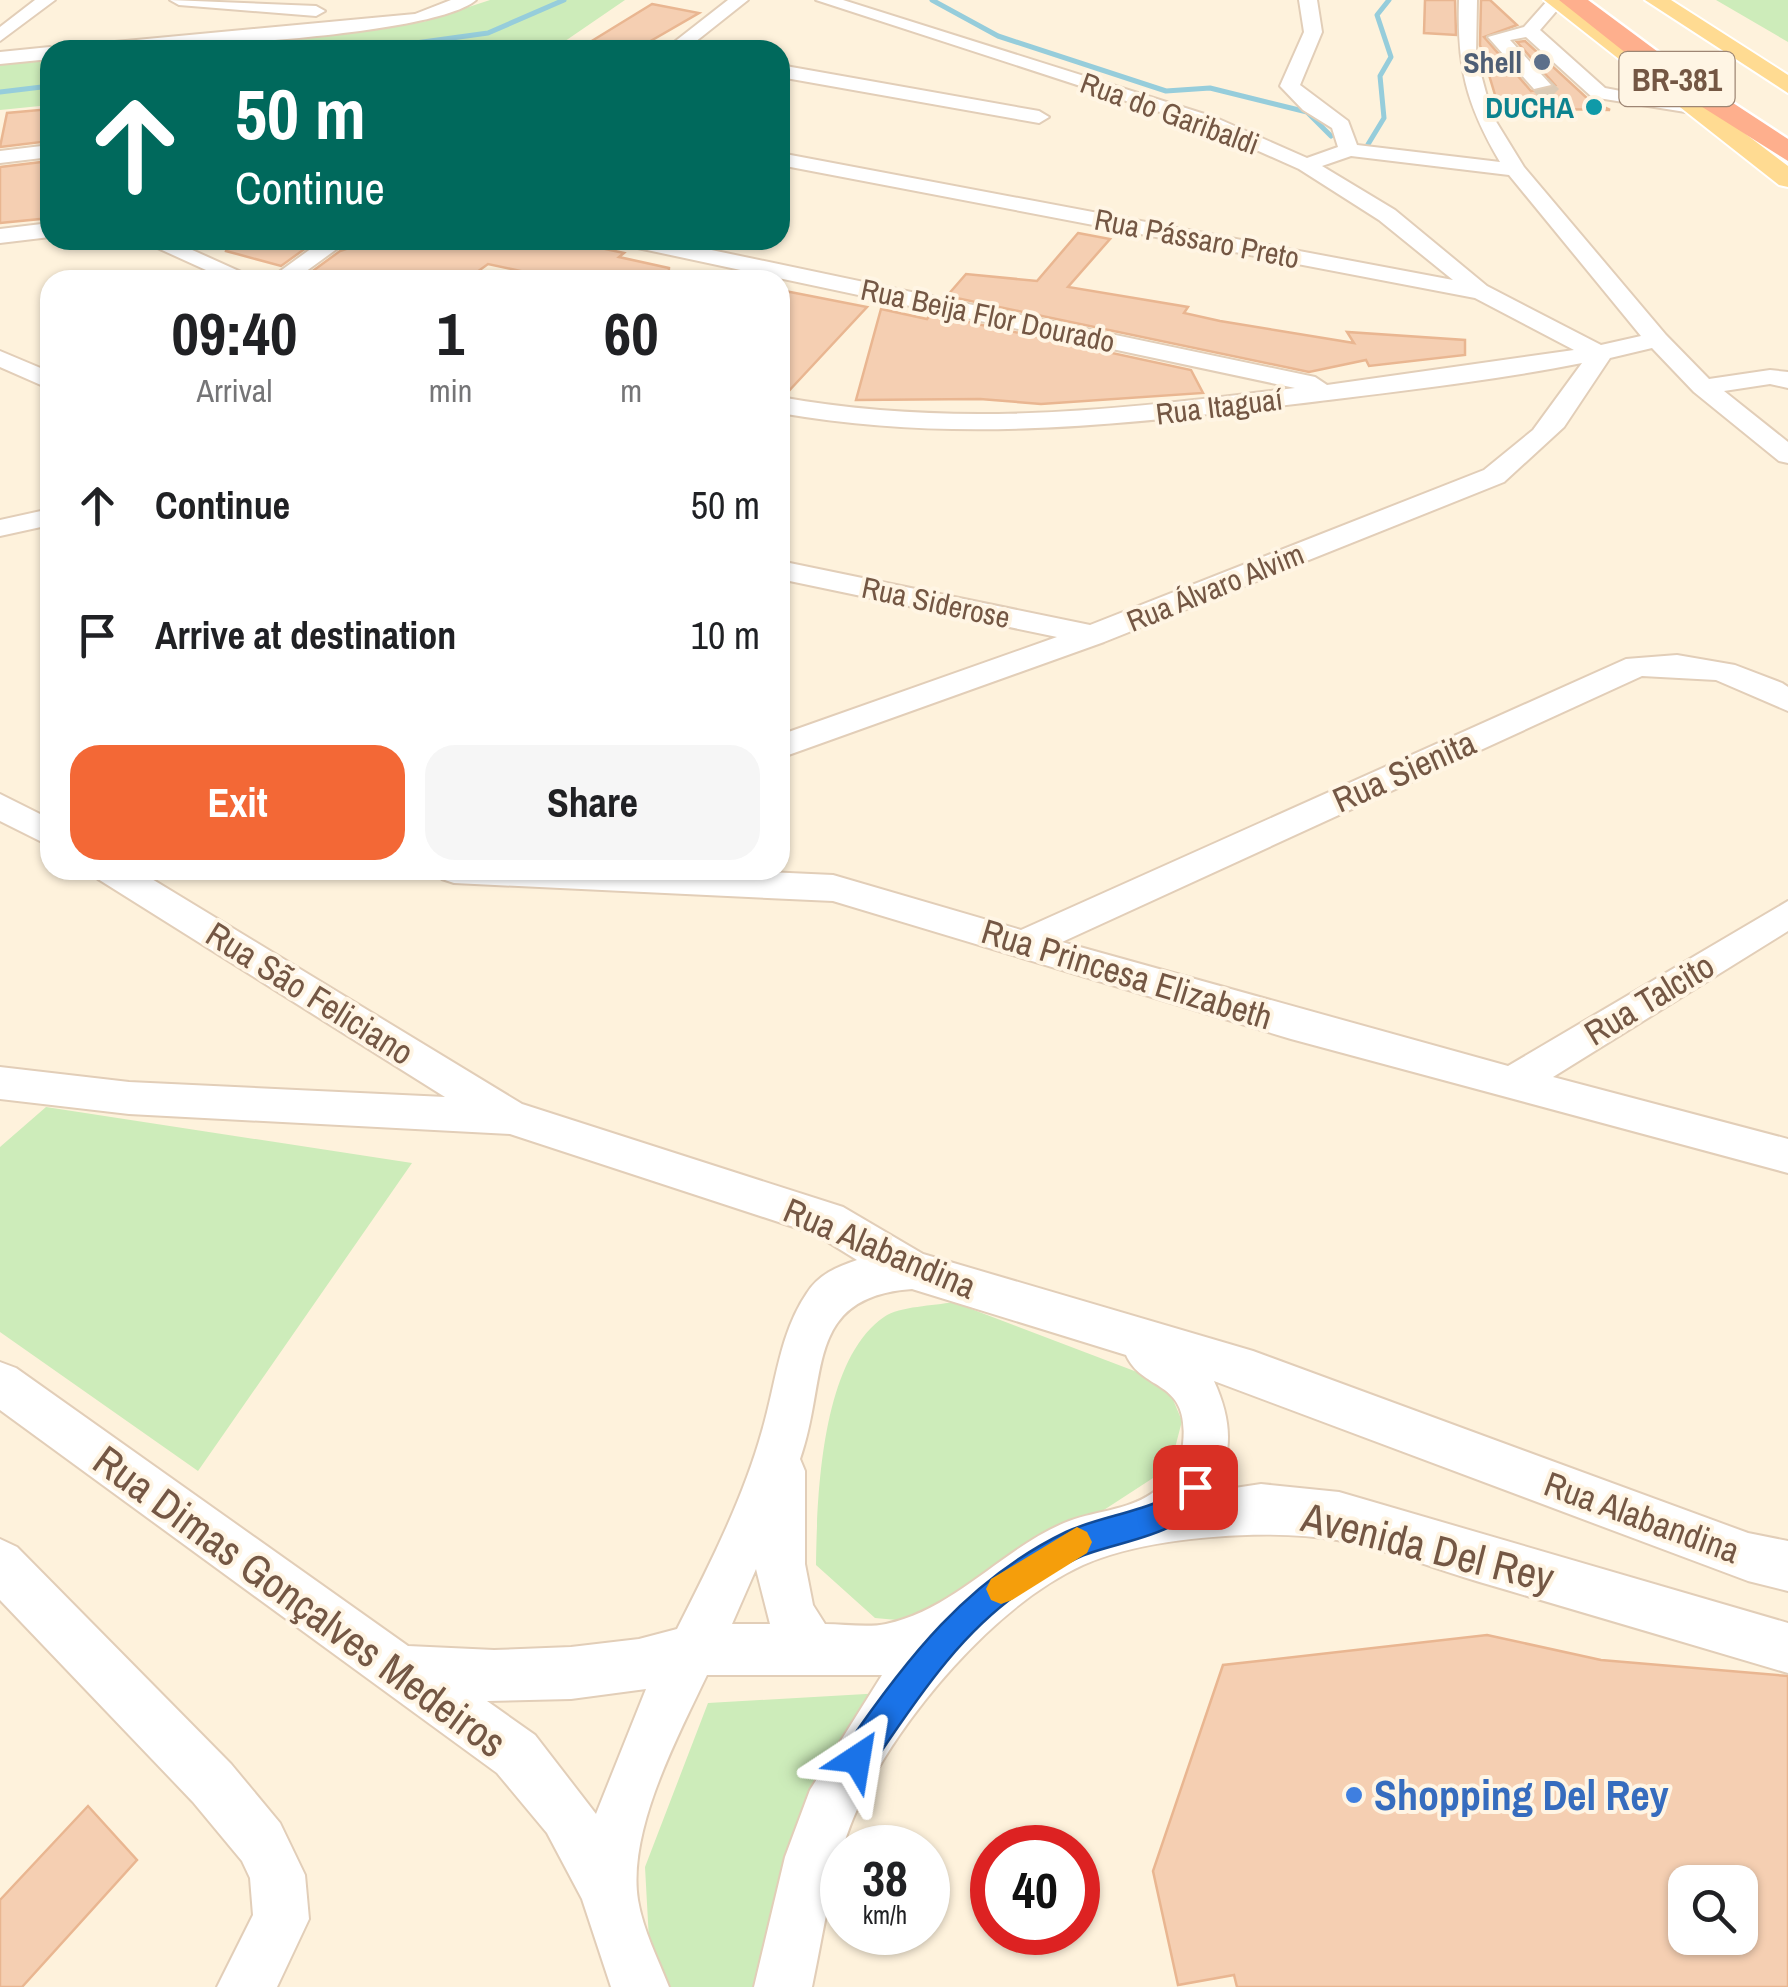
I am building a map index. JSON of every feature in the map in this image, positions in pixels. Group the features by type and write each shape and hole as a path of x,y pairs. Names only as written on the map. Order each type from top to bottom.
{"highway":[{"name":"BR-381","path":"1572,0 1671,75 1788,152"},
{"name":"BR-381","path":"1616,0 1708,70 1788,120"}],"main road":[{"path":"1555,0 1788,179"},
{"path":"1656,0 1788,86"}],"street":[{"path":"0,8 44,0"},
{"path":"0,36 44,0"},
{"path":"179,0 418,18"},
{"path":"188,40 418,18 468,0"},
{"path":"686,40 738,0"},
{"name":"Rua do Garibaldi","path":"824,0 1206,121 1306,165 1387,215 1482,292"},
{"path":"1308,0 1314,32 1290,86 1310,106 1341,124 1349,150"},
{"path":"1468,0 1467,56 1482,115 1515,170 1656,340 1703,388 1788,455"},
{"path":"1549,94 1498,38 1530,31 1555,0"},
{"path":"1530,31 1600,94 1696,111"},
{"path":"0,58 40,54"},
{"name":"Rua do Garibaldi","path":"790,72 1039,117"},
{"path":"1581,101 1622,98"},
{"path":"1306,165 1349,150 1515,170"},
{"path":"0,156 40,153"},
{"name":"Rua Pássaro Preto","path":"790,163 1482,292 1600,354"},
{"path":"0,236 40,231"},
{"path":"175,250 224,270"},
{"path":"293,270 323,250"},
{"name":"Rua Beija Flor Dourado","path":"709,250 1343,390"},
{"name":"Rua Itaguaí","path":"790,408 956,428 1053,426 1600,354 1656,340"},
{"name":"Rua Álvaro Alvim","path":"790,744 1093,635 1494,476 1534,448 1560,418 1600,354"},
{"path":"0,358 40,376"},
{"path":"1703,388 1770,376 1788,380"},
{"path":"0,528 40,518"},
{"name":"Rua Siderose","path":"790,572 1093,635"},
{"name":"Rua Sienita","path":"1026,942 1637,666 1706,667 1747,678 1788,701"},
{"path":"0,806 40,828"},
{"path":"790,868 834,888"},
{"name":"Rua São Feliciano","path":"126,880 510,1117"},
{"name":"Rua Princesa Elizabeth","path":"665,880 834,888 1026,942 1291,1024 1788,1156"},
{"name":"Rua Talcito","path":"1510,1084 1788,914"},
{"name":"Rua Alabandina","path":"0,1082 129,1098 510,1117 828,1220 912,1270 1119,1336 1253,1372 1748,1558 1788,1566"},
{"path":"640,1987 608,1892 621,1806 649,1732 694,1650 782,1443 810,1332 824,1303 848,1282 870,1274 912,1270"},
{"path":"1119,1336 1179,1370 1196,1390 1207,1435 1195,1487 1174,1512 1140,1525"},
{"name":"Rua Dimas Gonçalves Medeiros","path":"0,1383 119,1473 516,1754 566,1814 608,1892"},
{"path":"782,1443 783,1590 792,1626 812,1649"},
{"name":"Avenida Del Rey","path":"783,1987 813,1857 838,1790 910,1680 968,1617 1018,1575 1076,1542 1140,1525 1261,1508 1339,1516 1788,1648"},
{"path":"0,1564 212,1783 260,1842 278,1875 281,1919 246,1987"},
{"path":"402,1670 494,1676 571,1673 640,1664 694,1650 886,1650 968,1617"}],"green space":[{"path":"490,0 625,0 567,40 234,40 423,22"},
{"path":"1716,0 1788,0 1788,42"},
{"path":"40,58 40,106 0,110 0,62"},
{"path":"46,1107 412,1163 198,1471 0,1332 0,1147"},
{"path":"953,1302 1166,1383 1182,1421 1170,1467 930,1623 875,1618 816,1565 821,1468 835,1396 863,1337 884,1317 908,1308"},
{"path":"883,1693 831,1825 820,1825 820,1853 767,1987 664,1987 649,1940 645,1867 708,1703"}],"building":[{"path":"1425,0 1455,0 1456,35 1424,33"},
{"path":"1481,0 1490,0 1517,25 1484,37 1531,91 1555,85 1517,42 1525,41 1589,100 1610,110 1499,108 1480,45"},
{"path":"652,4 699,13 652,40 593,40"},
{"path":"40,110 40,142 0,147 7,113"},
{"path":"40,162 40,219 0,223 0,167"},
{"path":"1078,233 1110,239 1068,287 1188,307 1184,313 1220,321 1354,343 1347,332 1465,340 1465,355 1369,366 1366,360 1309,372 947,296 966,274 1037,281"},
{"path":"226,250 303,250 281,266"},
{"path":"610,250 624,253 619,257 669,268 516,270 488,264 480,270 314,270 340,251"},
{"path":"790,292 867,307 790,390"},
{"path":"881,309 927,319 931,314 1191,370 1203,393 1041,404 980,399 856,400"},
{"name":"Shopping Del Rey","path":"1487,1635 1601,1660 1788,1676 1788,1987 1237,1987 1234,1975 1178,1985 1153,1871 1223,1665"},
{"path":"88,1806 137,1860 22,1987 0,1987 0,1900"}],"waterway":[{"path":"437,40 488,33 564,0"},
{"path":"932,0 998,36 1166,91 1210,88 1307,112 1331,136"},
{"path":"1367,146 1384,118 1380,76 1391,57 1377,15 1389,0"},
{"path":"0,92 40,87"}],"tunnel":[{"path":"1541,85 1552,96"}],"slow traffic":[{"path":"1001,1589 1077,1542"}],"place":[{"name":"Shell","path":"1542,62"},
{"name":"DUCHA","path":"1594,107"},
{"name":"Shopping Del Rey","path":"1354,1795"}],"route":[{"path":"857,1759 910,1680 968,1617 1018,1575 1076,1542 1174,1512 1195,1487"}]}
